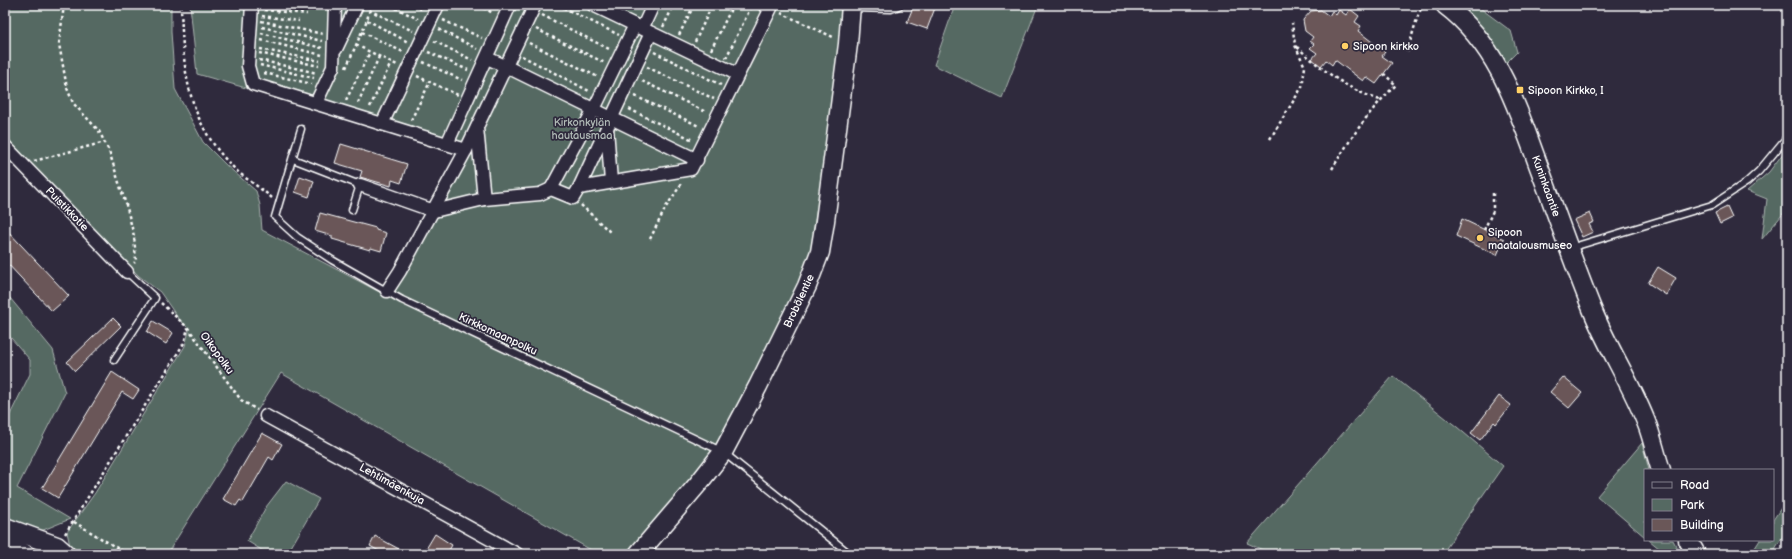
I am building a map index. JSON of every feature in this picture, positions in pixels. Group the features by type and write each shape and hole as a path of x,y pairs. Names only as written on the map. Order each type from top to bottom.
{"street":[{"path":"316,104 333,67 327,53 335,5"},
{"path":"327,53 356,5"},
{"path":"447,144 510,5"},
{"path":"593,5 607,8 647,31 737,74"},
{"path":"576,193 644,48 653,5"},
{"name":"Kuninkaantie","path":"1445,5 1472,30 1489,52 1510,89 1568,248 1593,311 1648,426 1661,469"},
{"path":"694,165 768,6"},
{"name":"Brobölentie","path":"638,554 698,484 723,452 758,386 803,294 820,252 848,44 850,6"},
{"path":"387,291 434,211 466,150 534,8"},
{"path":"382,124 436,10"},
{"path":"551,189 594,109 628,40 647,31"},
{"path":"250,35 253,84 466,150"},
{"path":"487,58 594,109 609,122 694,165"},
{"path":"609,122 611,182"},
{"path":"477,128 484,199"},
{"name":"Puistikkotie","path":"5,146 128,272"},
{"path":"360,185 434,211 484,199 540,194 551,189 576,193 611,182 694,165"},
{"name":"Lehtimäenkuja","path":"266,416 517,554"},
{"path":"5,528 61,550"},
{"path":"5,540 24,554"},
{"path":"1689,541 1696,554"}],"lane":[{"path":"850,6 883,7 891,9 902,5"},
{"path":"275,217 301,129"},
{"path":"1568,248 1712,205 1748,182 1787,137"},
{"path":"293,159 360,185 352,210"},
{"name":"Kirkkomaanpolku","path":"275,217 297,238 402,300 723,452 850,554"},
{"path":"114,360 155,298 128,272"}],"path":[{"path":"64,5 59,44 67,88 73,103 99,131 105,142 127,208 134,236 136,261 128,272"},
{"path":"181,5 184,64 194,108 203,129 222,155 237,170 273,200 275,217"},
{"path":"414,5 436,10 493,44"},
{"path":"478,5 504,18"},
{"path":"558,5 628,40"},
{"path":"647,31 674,5"},
{"path":"675,44 694,5"},
{"path":"691,52 712,5"},
{"path":"706,60 732,5"},
{"path":"722,67 752,5"},
{"path":"1407,52 1416,28 1418,14 1423,5"},
{"path":"768,6 848,44"},
{"path":"534,8 620,55"},
{"path":"250,35 307,14"},
{"path":"343,74 367,20 419,47 479,75"},
{"path":"250,35 299,21"},
{"path":"1270,139 1302,87 1305,68 1295,45 1292,23"},
{"path":"526,24 614,68"},
{"path":"250,35 324,34"},
{"path":"250,35 327,53"},
{"path":"250,35 327,53"},
{"path":"250,35 322,41"},
{"path":"250,35 320,61"},
{"path":"250,35 319,66"},
{"path":"250,35 317,73"},
{"path":"250,35 314,78"},
{"path":"250,35 312,84"},
{"path":"519,39 607,82"},
{"path":"356,45 467,100"},
{"path":"1295,45 1342,84 1380,100"},
{"path":"644,48 730,89"},
{"path":"513,51 600,97"},
{"path":"346,100 370,52"},
{"path":"358,103 379,57"},
{"path":"370,107 391,62"},
{"path":"637,62 724,103"},
{"path":"1332,169 1358,127 1380,100 1396,85 1384,74"},
{"path":"631,76 717,118"},
{"path":"411,120 430,82"},
{"path":"624,90 710,131"},
{"path":"617,104 704,145"},
{"path":"24,165 42,158 105,142"},
{"path":"650,239 666,207 694,165"},
{"path":"1484,230 1494,211 1492,190"},
{"path":"576,193 610,232"},
{"name":"Oikopolku","path":"155,298 188,328 241,400 266,416"},
{"path":"61,550 74,522 184,343 188,328"},
{"path":"74,522 127,554"}],"green space":[{"name":"Kirkonkylän hautausmaa","path":"5,5 171,5 171,32 175,89 203,142 226,165 256,191 260,205 262,230 385,295 639,412 387,291 462,150 197,74 190,5 851,5 820,252 723,452 638,554 598,554 281,373 167,554 83,554 70,546 67,532 95,493 185,346 189,331 160,292 139,276 5,136"},
{"path":"955,5 1038,5 1002,98 934,65"},
{"path":"1445,5 1476,5 1511,31 1517,52 1500,69"},
{"path":"1787,148 1787,209 1762,239 1767,199 1747,191 1769,172"},
{"path":"5,292 53,350 65,393 17,488 70,519 36,533 5,518 5,425 30,374 30,360 5,331"},
{"path":"1393,376 1503,466 1442,554 1272,554 1247,543"},
{"path":"1642,443 1649,469 1644,469 1644,536 1597,496"},
{"path":"286,481 319,499 287,554 268,554 247,541 266,507"},
{"path":"1787,499 1787,529 1772,554 1751,554 1759,541 1774,541 1774,518"},
{"path":"1650,541 1674,541 1680,554 1666,554"}],"building":[{"path":"914,5 929,5 935,8 927,29 907,22"},
{"name":"Sipoon kirkko","path":"1350,9 1359,16 1355,22 1361,26 1358,31 1385,52 1382,56 1392,63 1376,84 1366,77 1363,81 1335,60 1332,65 1326,60 1321,66 1312,59 1317,53 1310,48 1314,44 1310,41 1313,37 1305,31 1303,20 1311,11 1321,10 1329,16 1332,11 1336,15 1339,10 1346,15"},
{"path":"341,144 407,164 401,183 392,180 391,186 360,177 362,171 335,163"},
{"path":"300,176 314,181 309,197 295,192"},
{"path":"1727,207 1732,218 1720,224 1715,213"},
{"path":"320,213 376,228 376,230 386,233 381,251 371,248 370,250 332,239 332,236 315,231"},
{"path":"1590,213 1594,222 1589,224 1593,232 1582,237 1574,220"},
{"name":"Sipoon maatalousmuseo","path":"1462,219 1504,239 1497,255 1456,236"},
{"path":"5,228 69,296 52,311 5,261"},
{"path":"1658,267 1676,278 1666,295 1648,283"},
{"path":"113,318 121,326 75,371 67,362"},
{"path":"153,321 173,333 166,344 147,332"},
{"path":"112,372 139,390 133,399 122,392 58,498 42,488"},
{"path":"1563,377 1582,393 1569,408 1550,392"},
{"path":"1499,396 1511,405 1496,424 1494,422 1480,440 1471,433"},
{"path":"262,433 282,444 273,460 269,457 243,502 240,500 236,506 223,499"},
{"path":"435,534 452,545 447,554 423,554"},
{"path":"375,536 408,554 384,554 370,546"}],"place":[{"name":"Sipoon kirkko","path":"1345,46"},
{"name":"Sipoon Kirkko, I","path":"1520,90"},
{"name":"Sipoon maatalousmuseo","path":"1480,238"}]}
